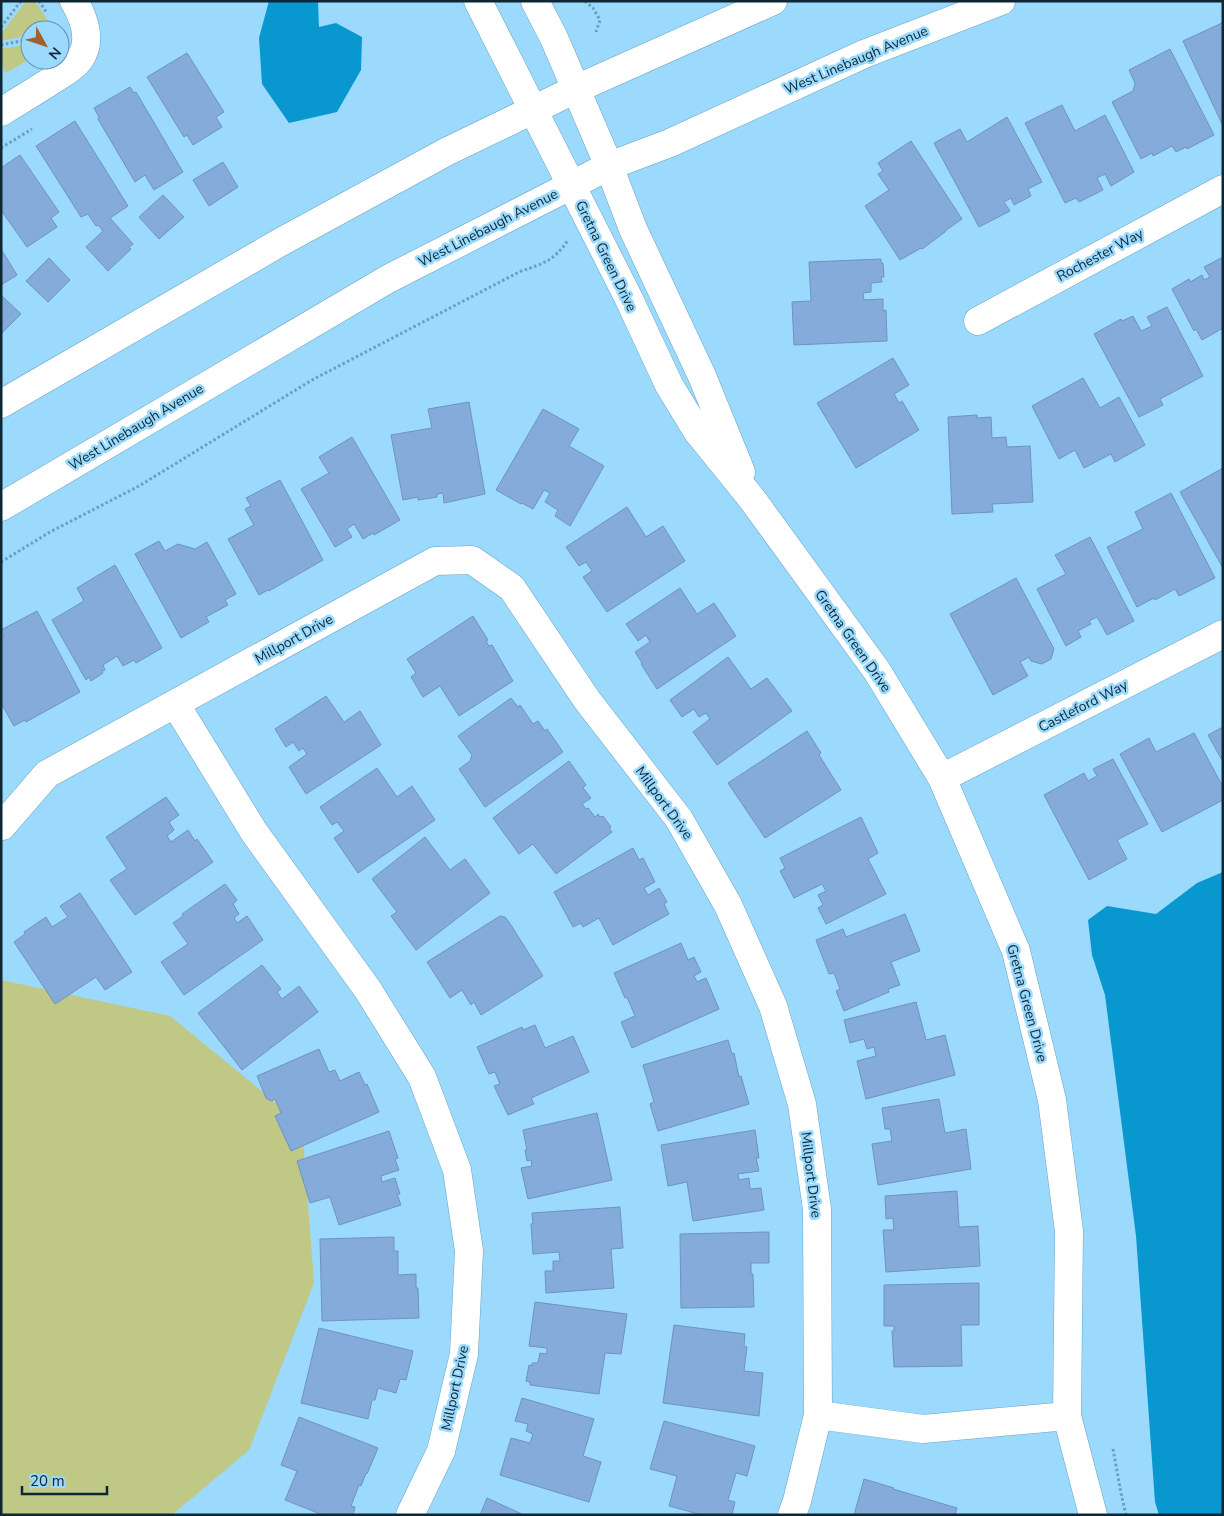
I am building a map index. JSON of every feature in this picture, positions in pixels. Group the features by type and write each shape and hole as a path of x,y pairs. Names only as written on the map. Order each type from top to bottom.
{"street":[{"path":"1,112 68,70 80,60 86,45 86,30 82,14 74,1"},
{"name":"Gretna Green Drive","path":"478,1 629,299 669,385 697,431 752,499 876,671 942,778 1016,951 1052,1100 1070,1231 1067,1416 1093,1515"},
{"name":"Gretna Green Drive","path":"536,1 609,166 633,229 702,376 752,499"},
{"path":"1,404 279,243 446,152 576,89 774,1"},
{"name":"West Linebaugh Avenue","path":"1,506 388,279 609,166 670,143 864,54 1001,1"},
{"name":"Rochester Way","path":"978,321 1223,189"},
{"name":"Millport Drive","path":"2,826 47,774 435,562 472,560 512,588 587,700 679,819 728,905 773,1006 802,1104 817,1210 818,1415 792,1515"},
{"name":"Castleford Way","path":"942,778 1223,634"},
{"name":"Millport Drive","path":"176,705 254,832 368,990 422,1077 456,1170 469,1251 464,1354 441,1451 410,1515"},
{"path":"818,1415 923,1429 1067,1416"}],"path":[{"path":"1,27 21,1"},
{"path":"585,1 593,8 600,20 596,32"},
{"path":"1,45 20,41"},
{"path":"1,562 50,532 139,486 312,380 520,271 544,264 560,252 568,240"},
{"path":"1113,1449 1126,1515"}],"green space":[{"path":"26,1 35,1 47,20 20,20 20,37 1,41 1,34"},
{"path":"20,46 20,65 6,73 1,65 1,49"},
{"path":"1,980 170,1016 302,1124 314,1283 249,1450 172,1515 1,1515"}],"water":[{"path":"269,1 318,1 319,27 336,23 362,37 361,70 337,112 289,123 262,84 259,38"},
{"path":"1223,872 1223,1515 1159,1515 1155,1502 1136,1236 1105,995 1092,955 1088,920 1107,906 1156,914 1197,883"}],"building":[{"path":"1223,24 1223,126 1183,41"},
{"path":"1170,49 1214,135 1187,149 1186,147 1176,152 1172,146 1153,156 1152,153 1141,159 1112,102 1133,91 1135,83 1129,70"},
{"path":"187,53 224,112 216,117 222,127 193,145 187,135 184,137 147,77"},
{"path":"130,87 134,93 136,92 183,172 154,190 145,175 135,182 98,119 99,117 94,108"},
{"path":"1062,105 1075,131 1105,115 1134,172 1111,186 1105,174 1097,178 1103,190 1079,202 1076,198 1065,203 1025,123"},
{"path":"1007,117 1042,182 1028,189 1031,196 1014,205 1011,198 1004,202 1010,211 979,227 934,143 960,129 967,142"},
{"path":"75,121 128,206 110,218 133,244 129,247 131,249 108,271 86,247 103,231 98,225 96,226 88,214 81,217 36,146"},
{"path":"911,141 962,219 922,249 900,260 865,206 889,190 878,174 883,171 878,163"},
{"path":"20,155 59,212 51,218 57,227 27,247 1,210 1,168"},
{"path":"223,162 238,187 209,206 193,180"},
{"path":"163,195 184,217 159,239 139,217"},
{"path":"1,249 17,275 1,285"},
{"path":"1223,257 1223,328 1202,340 1196,329 1194,331 1172,289 1189,279 1190,282 1202,275 1204,280 1210,277 1204,267"},
{"path":"49,258 70,280 48,302 26,281"},
{"path":"881,259 884,277 881,277 882,282 871,283 871,292 863,293 864,300 883,299 883,311 886,310 887,341 794,345 792,302 811,301 809,262"},
{"path":"1,295 21,314 1,334"},
{"path":"1167,307 1203,376 1160,399 1163,405 1139,417 1094,334 1121,319 1122,321 1133,316 1141,331 1152,326 1147,317"},
{"path":"893,358 909,385 894,394 899,403 902,401 919,430 856,468 817,403"},
{"path":"1083,378 1100,408 1119,397 1145,445 1115,462 1111,454 1084,468 1075,450 1059,459 1032,406"},
{"path":"469,402 485,494 444,503 443,493 437,494 437,497 418,500 418,497 403,500 391,435 432,428 428,409"},
{"path":"543,409 579,429 569,446 604,466 570,526 555,516 558,510 545,502 550,493 544,490 533,509 496,490"},
{"path":"977,415 977,418 991,417 992,438 1006,437 1007,447 1030,446 1033,502 992,504 993,512 952,514 948,417"},
{"path":"352,437 400,520 363,539 354,524 347,529 352,537 335,547 301,489 329,473 319,457"},
{"path":"1223,468 1223,568 1180,492"},
{"path":"280,480 323,560 259,595 228,539 254,525 245,509 251,506 246,498"},
{"path":"1171,493 1215,578 1179,596 1175,589 1137,607 1107,547 1143,529 1135,512"},
{"path":"627,507 646,537 663,526 685,561 607,612 583,577 592,571 586,562 579,566 566,547"},
{"path":"1090,537 1134,621 1107,635 1097,617 1089,621 1091,624 1078,631 1081,637 1066,646 1037,589 1066,574 1055,555"},
{"path":"159,541 165,551 178,544 195,549 207,542 236,594 225,600 228,605 206,617 209,622 181,638 135,554"},
{"path":"115,565 162,648 136,663 134,660 123,666 117,656 103,665 105,670 102,671 103,673 91,681 89,677 86,680 52,620 84,601 77,588"},
{"path":"1016,578 1054,649 1051,659 1042,664 1031,661 1029,657 1020,662 1028,676 993,695 950,614"},
{"path":"680,588 697,614 714,603 736,636 657,689 635,652 650,642 646,635 638,641 626,624"},
{"path":"37,611 80,692 26,722 25,720 14,726 1,703 1,637 4,636 1,630"},
{"path":"473,616 488,640 486,641 489,646 492,645 513,681 459,716 440,686 423,697 411,677 416,673 407,659"},
{"path":"728,657 751,689 767,678 792,711 717,765 693,732 710,719 706,713 699,717 694,709 682,717 670,700"},
{"path":"326,696 344,722 360,711 381,745 306,794 289,767 307,754 303,748 299,751 293,742 286,747 275,729"},
{"path":"511,698 518,707 520,705 533,724 538,721 545,731 547,729 563,752 485,807 459,769 470,761 472,755 458,736"},
{"path":"1223,727 1223,762 1208,735"},
{"path":"807,731 821,753 819,755 841,790 765,838 728,783"},
{"path":"1194,733 1223,787 1223,800 1162,832 1120,754 1149,738 1156,752"},
{"path":"1113,759 1148,824 1117,840 1127,859 1089,880 1044,795 1084,773 1088,781 1097,776 1093,769"},
{"path":"569,761 586,785 583,788 591,798 582,804 595,817 598,814 600,817 603,816 611,827 609,828 612,832 556,874 533,844 519,854 493,818"},
{"path":"377,768 397,797 412,786 435,820 358,873 334,838 344,831 337,822 332,825 320,807"},
{"path":"166,797 179,815 169,822 174,830 167,836 171,842 188,830 195,841 197,839 213,862 135,915 110,880 127,869 106,837"},
{"path":"861,817 878,853 868,859 886,894 826,924 818,908 823,905 818,895 826,891 822,884 794,898 780,871 785,868 780,858"},
{"path":"425,837 450,870 465,859 490,893 416,950 391,916 397,912 372,879"},
{"path":"633,848 639,860 643,858 655,882 644,888 648,895 659,888 667,902 664,904 669,914 613,945 599,918 583,927 581,923 573,927 554,892"},
{"path":"225,884 237,900 233,904 239,914 234,918 237,923 247,916 263,940 184,995 161,962 188,944 173,923 183,916 182,914"},
{"path":"80,893 132,972 105,990 96,977 55,1004 14,942 25,934 24,932 46,917 52,927 68,917 60,906"},
{"path":"905,914 920,951 891,962 900,985 888,989 889,992 844,1011 836,991 840,989 834,973 829,974 816,940 843,929 846,937"},
{"path":"500,916 505,917 509,922 543,976 481,1015 474,1002 471,1005 462,990 450,998 427,962"},
{"path":"681,943 688,960 694,957 701,972 694,976 697,982 706,978 719,1009 632,1048 621,1022 635,1016 614,973"},
{"path":"262,965 281,989 277,992 282,999 299,986 318,1012 242,1070 198,1013"},
{"path":"916,1002 926,1040 945,1035 955,1075 866,1099 857,1061 876,1056 874,1047 867,1049 864,1039 850,1043 844,1020"},
{"path":"535,1025 545,1048 573,1036 589,1072 531,1098 534,1104 508,1115 494,1086 500,1084 495,1072 489,1074 477,1047 522,1027 523,1030"},
{"path":"728,1040 732,1054 734,1053 739,1077 741,1076 749,1104 658,1131 650,1104 654,1102 643,1065"},
{"path":"319,1049 329,1072 335,1070 340,1081 359,1072 365,1085 367,1084 379,1112 291,1151 275,1116 281,1113 275,1099 271,1101 266,1098 257,1076"},
{"path":"939,1099 945,1133 966,1129 971,1169 878,1185 872,1144 892,1141 890,1129 885,1129 882,1108"},
{"path":"597,1113 612,1180 528,1199 521,1168 532,1166 531,1160 527,1161 523,1130"},
{"path":"755,1130 759,1158 756,1158 759,1171 738,1174 739,1180 749,1178 750,1189 761,1188 764,1210 693,1221 687,1182 668,1186 661,1145"},
{"path":"389,1131 398,1158 395,1159 399,1170 381,1176 382,1182 395,1178 400,1194 397,1194 401,1205 339,1225 330,1197 310,1203 297,1161"},
{"path":"957,1191 959,1227 978,1226 980,1266 886,1272 883,1230 894,1230 893,1218 886,1219 885,1196"},
{"path":"620,1207 623,1248 611,1249 614,1288 546,1293 545,1271 553,1271 553,1261 560,1261 559,1252 533,1254 532,1213"},
{"path":"769,1232 769,1263 751,1263 754,1307 681,1308 680,1234"},
{"path":"394,1237 394,1251 398,1251 398,1275 416,1274 419,1318 322,1321 320,1239"},
{"path":"979,1283 979,1325 961,1325 962,1366 894,1367 892,1331 894,1331 894,1326 884,1326 884,1285"},
{"path":"535,1302 627,1314 621,1354 605,1353 599,1394 530,1385 530,1382 526,1381 529,1365 532,1366 532,1363 538,1363 540,1353 547,1354 547,1348 529,1346"},
{"path":"674,1325 745,1334 744,1346 747,1347 744,1371 763,1373 759,1416 663,1403"},
{"path":"319,1328 413,1351 406,1380 400,1379 396,1393 378,1388 375,1400 372,1400 368,1419 301,1403"},
{"path":"522,1398 594,1419 583,1456 601,1462 589,1502 500,1475 511,1438 530,1443 533,1434 526,1431 528,1424 515,1421"},
{"path":"299,1417 378,1448 361,1486 359,1485 351,1506 355,1507 353,1515 323,1515 285,1500 297,1471 281,1465"},
{"path":"664,1421 755,1446 747,1476 736,1473 728,1500 735,1502 732,1515 702,1515 669,1506 677,1476 650,1469"},
{"path":"864,1479 957,1508 955,1515 854,1515"},
{"path":"487,1498 524,1515 480,1515"}]}
